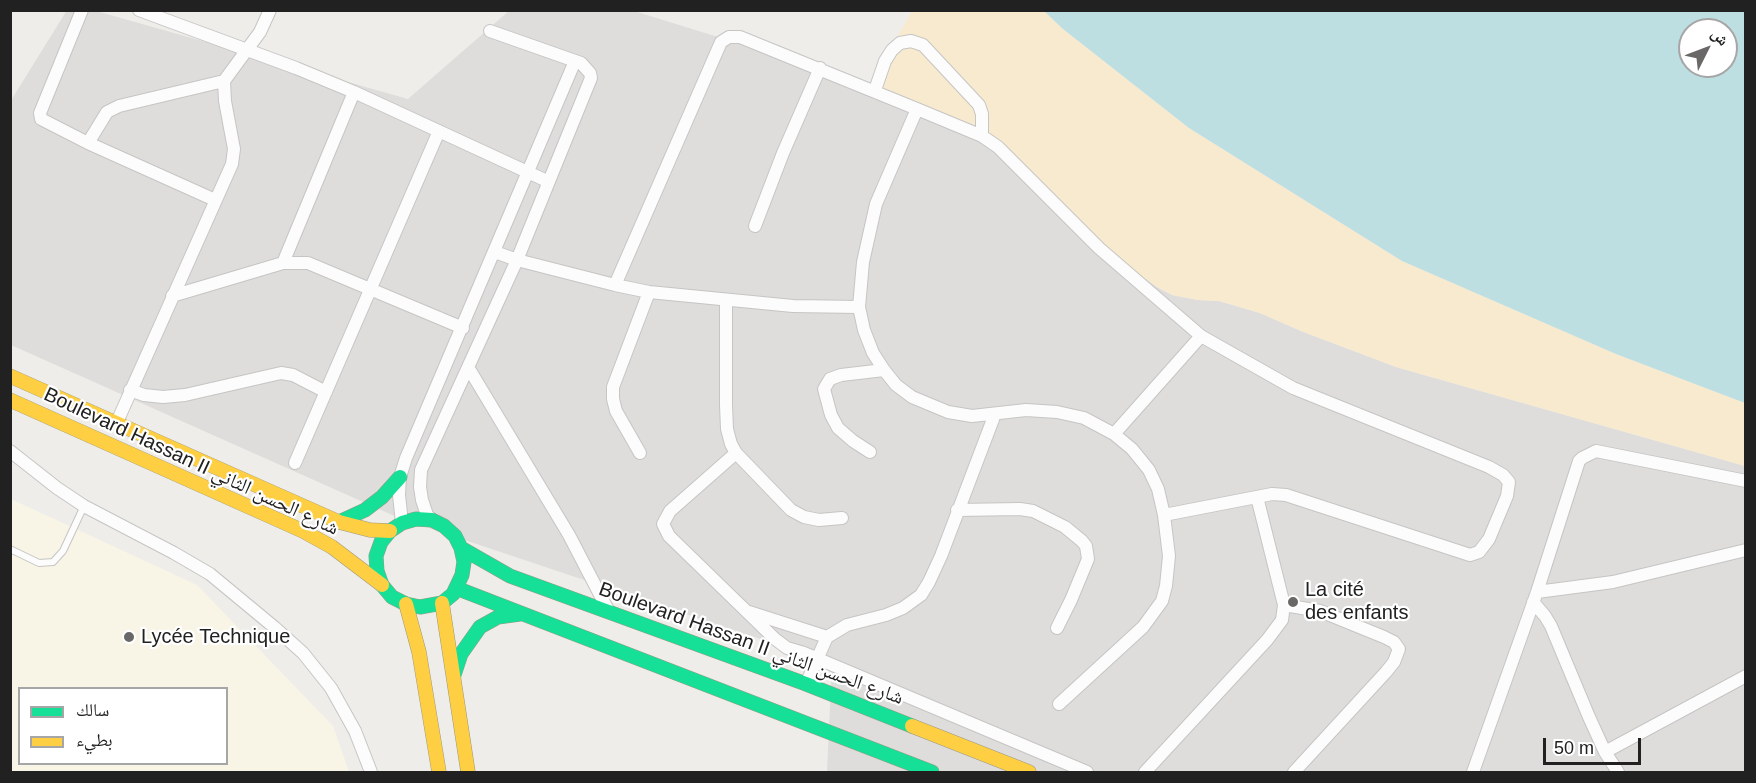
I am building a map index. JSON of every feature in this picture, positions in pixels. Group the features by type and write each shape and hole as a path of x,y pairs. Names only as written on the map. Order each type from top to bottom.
{"main road":[{"name":"Boulevard Hassan II شارع الحسن الثاني","path":"10,376 339,522 370,530 390,531"},
{"name":"Boulevard Hassan II شارع الحسن الثاني","path":"10,400 303,531 332,547 382,585"},
{"path":"339,522 365,510 382,497 400,477"},
{"path":"416,519 432,520 444,526 455,536 464,562 462,575 453,594 442,603 420,607 406,604 392,597 382,585 377,571 376,556 381,543 390,531 402,523 416,519"},
{"name":"Boulevard Hassan II شارع الحسن الثاني","path":"461,548 510,576 806,684 1029,772"},
{"path":"456,588 932,772"},
{"path":"442,603 468,772"},
{"path":"406,604 418,652 439,772"},
{"path":"454,675 461,654 480,627 498,616 520,614"}],"street":[{"path":"82,10 40,113 41,119 45,123 215,200"},
{"path":"139,10 354,92 547,181"},
{"path":"117,422 232,164 234,149 225,101 224,81 260,32 270,10"},
{"path":"432,520 427,515 422,500 421,470 517,260 547,181 591,78 586,68 575,61 490,31"},
{"path":"615,285 722,42 729,37 740,37 875,90 982,136 1015,162 1099,248 1201,336 1293,388 1489,467 1503,475 1509,482 1507,496 1489,539 1479,552 1470,555 1286,495 1272,494 1164,515"},
{"path":"875,90 885,61 892,50 900,43 911,41 923,45 933,53 979,105 982,114 982,136"},
{"path":"402,523 400,477 406,458 575,61"},
{"path":"754,226 820,69"},
{"path":"88,143 107,112 119,106 224,81"},
{"path":"283,263 354,92"},
{"path":"917,109 876,204 862,262 860,307 864,330 873,353 896,385 931,407 972,416 1026,410 1056,412 1084,418 1114,434 1132,449 1149,470 1158,489 1169,556 1162,601 1143,627 1059,704"},
{"path":"295,463 439,131"},
{"path":"495,252 517,260 615,285 650,291 794,306 860,307"},
{"path":"172,296 283,263 308,263 462,328"},
{"path":"640,453 616,411 613,387 650,291"},
{"path":"726,300 728,429 736,453 791,510 804,517 819,520 842,518"},
{"path":"1114,434 1201,336"},
{"path":"468,367 569,535 609,612"},
{"path":"870,452 838,428 831,415 824,389 830,379 841,375 884,370"},
{"path":"130,390 154,396 185,395 281,373 293,375 326,392"},
{"path":"806,684 827,637 847,625 903,608 921,595 941,556 995,414"},
{"path":"10,451 57,489 210,574 243,599 303,653 331,688 355,731 371,772"},
{"path":"1474,772 1535,597 1579,461 1587,454 1596,451 1746,481"},
{"path":"736,453 670,512 663,524 669,537 746,611 787,648 1087,772"},
{"path":"1145,772 1267,640 1282,620 1284,605 1257,497"},
{"path":"957,510 1020,508 1033,511 1065,527 1082,541 1086,546 1088,559 1057,627"},
{"path":"1535,597 1613,582 1746,550"},
{"path":"1535,597 1551,626 1605,752 1618,772"},
{"path":"1284,605 1320,611 1384,637 1394,642 1399,649 1394,663 1294,772"},
{"path":"746,611 827,637"},
{"path":"1605,752 1746,676"}],"lane":[{"path":"10,549 39,564 53,562 63,551 84,506"}],"shaded area":[{"path":"67,10 96,11 408,99 510,10 634,11 870,84 992,142 1024,164 1106,250 1157,287 1172,295 1219,301 1260,313 1396,367 1745,466 1745,772 827,772 832,663 399,518 11,345 10,102"},
{"name":"Lycée Technique","path":"11,499 197,585 333,726 349,772 11,772"}],"sand":[{"path":"912,11 1044,11 1063,29 1189,128 1402,261 1616,354 1745,403 1745,466 1396,367 1260,313 1219,301 1172,295 1157,287 1106,250 1024,163 992,142 870,84"}],"water":[{"path":"1044,11 1745,11 1745,403 1616,354 1402,261 1189,128 1063,29"}],"traffic: fast":[{"path":"339,522 365,510 382,497 400,477"},
{"path":"416,519 432,520 444,526 455,536 464,562 462,575 453,594 442,603 420,607 406,604 392,597 382,585 377,571 376,556 381,542 390,531 402,523 416,519"},
{"path":"461,548 510,576 806,684 912,726"},
{"path":"456,588 932,772"},
{"path":"454,675 461,654 480,627 498,617 520,614"}],"traffic: slow":[{"path":"10,376 339,522 370,530 390,531"},
{"path":"10,400 303,531 332,547 382,585"},
{"path":"442,603 468,772"},
{"path":"406,604 419,652 439,772"},
{"path":"912,726 1029,772"}],"place":[{"name":"La cité des enfants","path":"1293,602"},
{"name":"Lycée Technique","path":"129,637"}]}
